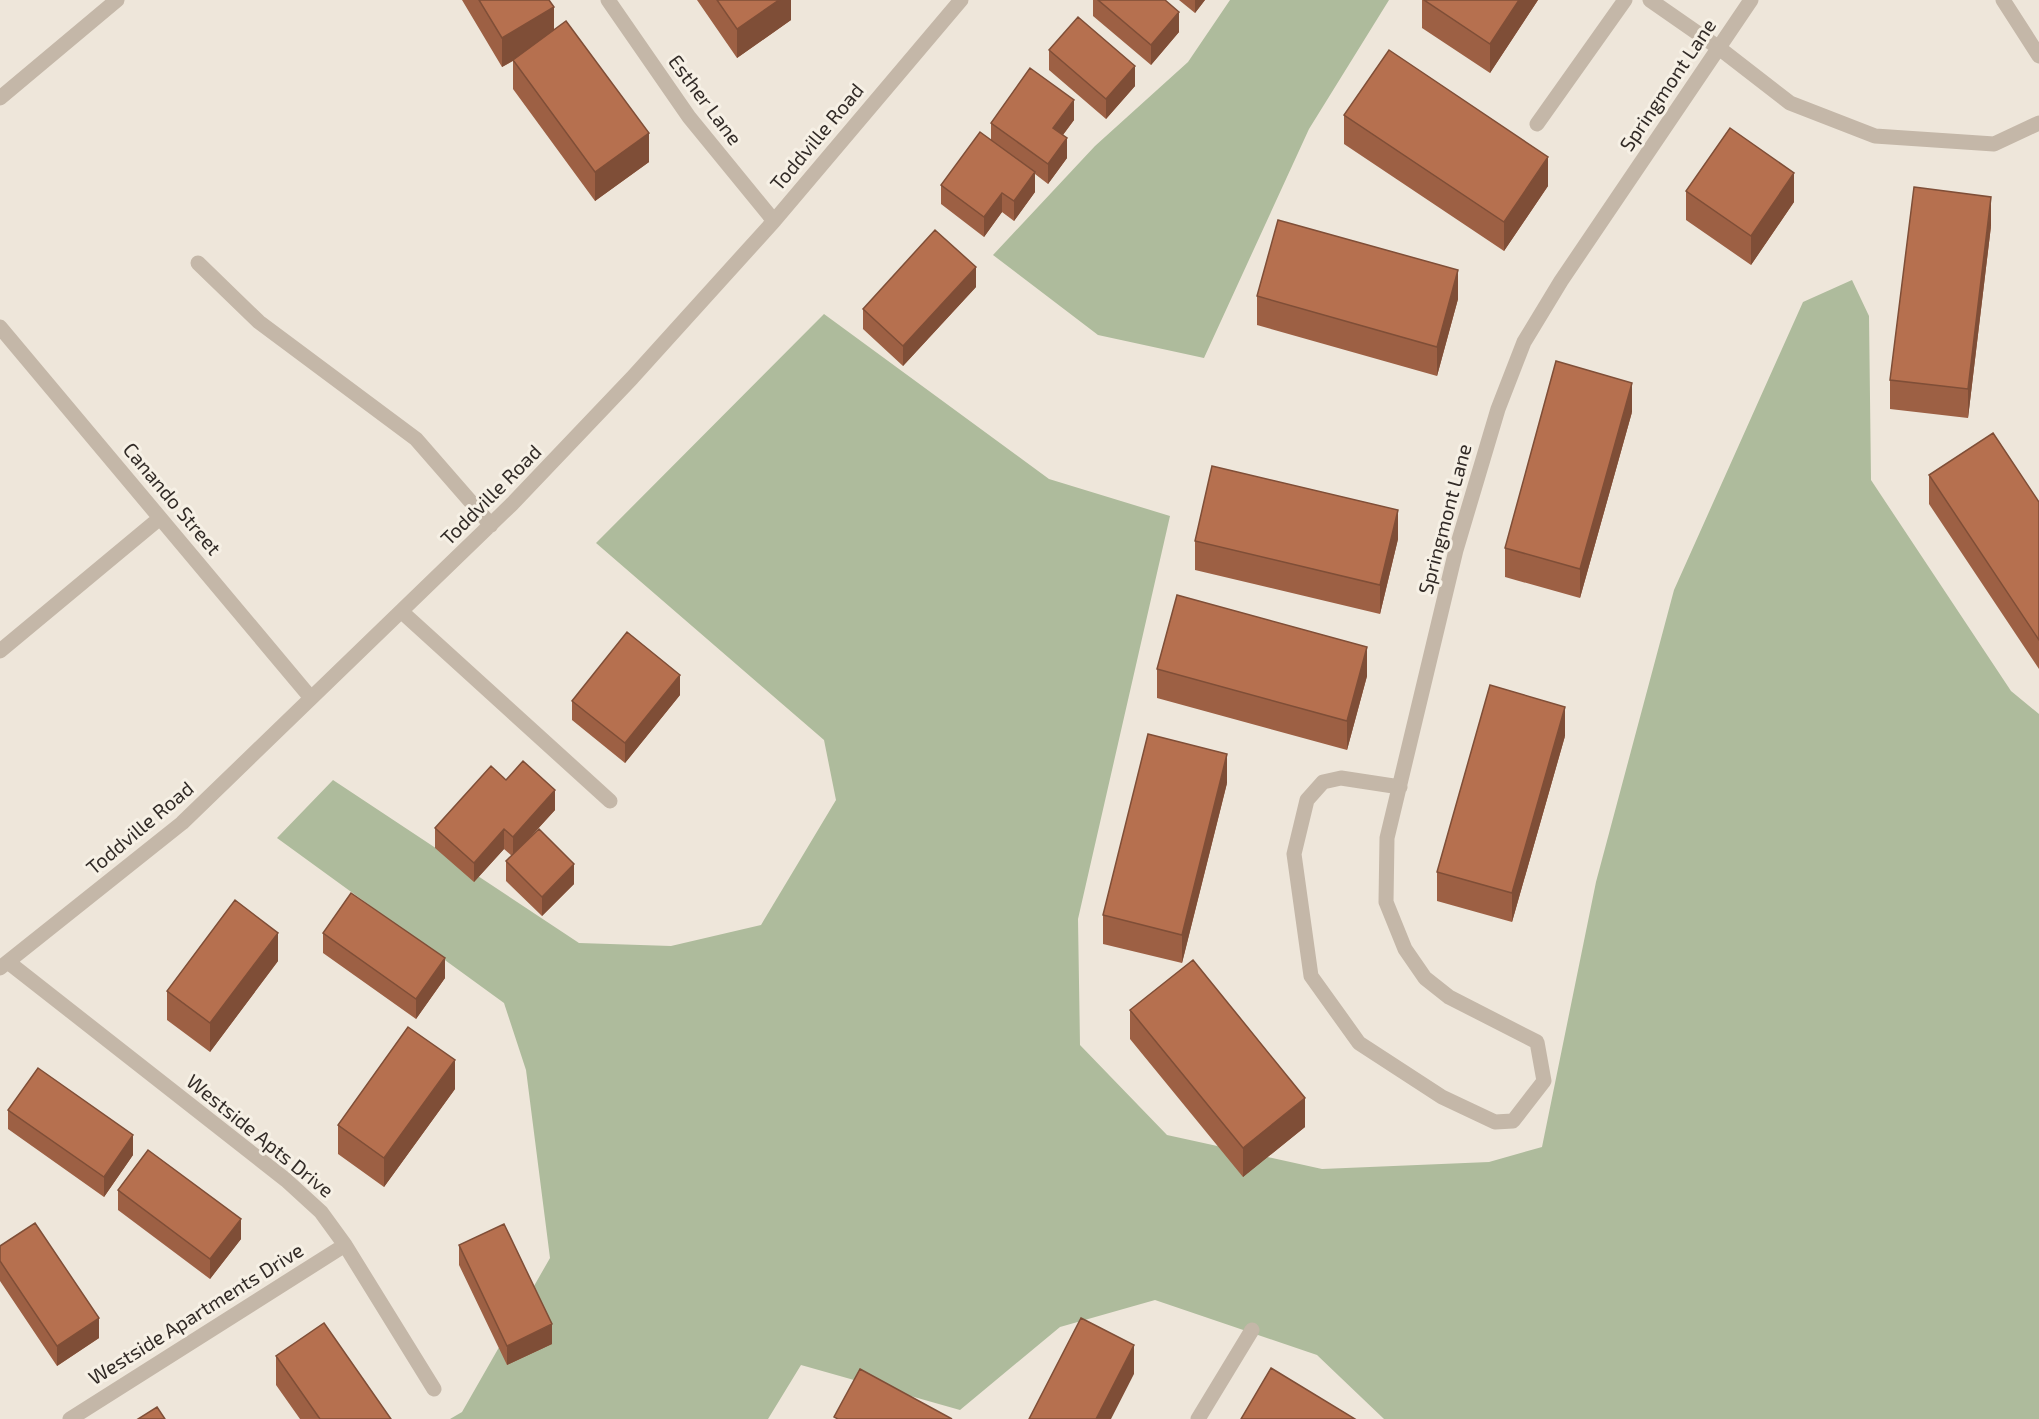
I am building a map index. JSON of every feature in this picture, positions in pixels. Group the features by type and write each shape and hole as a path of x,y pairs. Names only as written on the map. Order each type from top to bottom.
{"street":[{"path":"0,98 117,0"},
{"name":"Esther Lane","path":"608,0 689,117 774,221"},
{"name":"Toddville Road","path":"4,965 182,823 244,766 311,698 491,525 632,378 774,221 961,0"},
{"path":"1537,124 1625,0"},
{"path":"1650,0 1719,48 1790,103 1875,136 1994,144 2039,123"},
{"name":"Springmont Lane","path":"1400,787 1341,778 1323,782 1307,800 1294,854 1311,976 1359,1043 1442,1097 1495,1122 1513,1121 1528,1106 1544,1080 1537,1042 1449,997 1425,978 1405,949 1386,902 1387,838 1400,787 1456,550 1498,409 1524,342 1561,281 1751,0"},
{"path":"2003,0 2039,57"},
{"path":"198,263 259,322 416,439 491,525"},
{"name":"Canando Street","path":"0,327 311,698"},
{"path":"0,651 160,518"},
{"path":"402,612 610,801"},
{"name":"Westside Apts Drive","path":"4,965 286,1180 321,1212 345,1245 434,1389"},
{"name":"Westside Apartments Drive","path":"70,1419 345,1245"},
{"path":"1198,1419 1252,1330"}],"green space":[{"path":"1230,0 1389,0 1309,129 1204,358 1098,335 993,255 1095,146 1188,62"},
{"path":"1852,280 1869,316 1871,480 2011,691 2039,714 2039,1419 1384,1419 1317,1355 1155,1300 1060,1327 960,1410 801,1365 768,1419 450,1419 462,1412 550,1258 526,1070 504,1003 277,838 333,780 579,943 671,946 761,925 836,800 824,740 596,543 824,314 1049,479 1170,516 1078,919 1080,1045 1167,1135 1322,1169 1489,1162 1542,1147 1596,882 1674,590 1803,302"}],"building":[{"path":"479,0 549,0 554,7 502,38"},
{"path":"717,0 779,0 737,29"},
{"path":"1098,0 1165,0 1179,12 1151,45"},
{"path":"1424,0 1519,0 1490,44"},
{"path":"1078,17 1135,66 1106,99 1049,50"},
{"path":"566,21 649,133 595,172 513,60"},
{"path":"1389,50 1548,157 1504,222 1344,115"},
{"path":"1030,68 1074,100 1053,128 1067,138 1048,164 991,123"},
{"path":"1730,128 1794,173 1751,236 1686,191"},
{"path":"980,132 1035,172 1014,201 1002,193 984,217 941,185"},
{"path":"1914,187 1991,197 1968,389 1890,380"},
{"path":"1278,220 1458,270 1437,347 1257,296"},
{"path":"935,230 976,267 903,346 863,309"},
{"path":"1556,361 1632,383 1580,569 1505,548"},
{"path":"1993,433 2039,502 2039,640 1929,475"},
{"path":"1212,466 1398,510 1380,585 1195,541"},
{"path":"1177,595 1367,647 1347,721 1157,669"},
{"path":"627,632 680,675 625,743 572,701"},
{"path":"1490,685 1565,707 1512,893 1437,872"},
{"path":"1148,734 1227,754 1182,935 1103,915"},
{"path":"523,761 555,790 513,837 504,829 474,863 435,828 491,766 506,780"},
{"path":"539,829 574,864 542,897 506,861"},
{"path":"351,893 445,958 416,999 323,933"},
{"path":"235,900 278,933 210,1023 167,991"},
{"path":"1193,960 1305,1098 1243,1148 1130,1010"},
{"path":"408,1027 455,1060 384,1158 338,1125"},
{"path":"38,1068 133,1135 104,1177 8,1110"},
{"path":"148,1150 241,1219 210,1259 118,1190"},
{"path":"35,1223 99,1318 57,1346 0,1261 0,1246"},
{"path":"504,1224 552,1324 507,1346 459,1245"},
{"path":"1081,1318 1134,1345 1096,1419 1029,1419"},
{"path":"324,1323 391,1419 320,1419 276,1356"},
{"path":"1271,1368 1355,1419 1241,1419"},
{"path":"860,1369 952,1419 838,1419 834,1417"},
{"path":"157,1407 165,1419 138,1419"}]}
